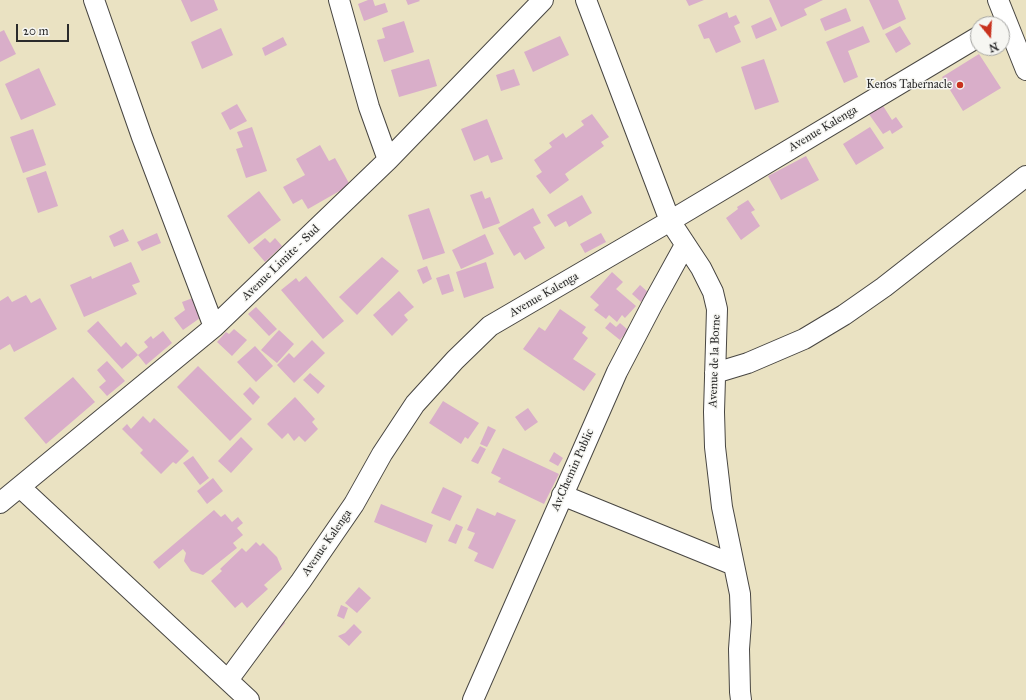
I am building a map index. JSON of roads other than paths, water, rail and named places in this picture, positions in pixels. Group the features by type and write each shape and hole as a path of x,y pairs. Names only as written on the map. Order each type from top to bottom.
{"street":[{"path":"94,0 142,136 214,327"},
{"path":"339,0 369,107 388,160"},
{"name":"Avenue Limite - Sud","path":"0,504 214,327 388,160 543,0"},
{"name":"Avenue de la Borne","path":"586,0 670,222 701,268 713,292 717,309 714,412 715,447 722,507 740,594 741,622 739,649 741,700"},
{"path":"998,0 1002,16"},
{"path":"1010,37 1026,70"},
{"name":"Avenue Kalenga","path":"228,680 301,581 354,504 382,454 415,404 455,360 490,326 670,222 970,42"},
{"path":"715,374 804,339 844,315 884,288 1026,176"},
{"name":"Av.Chemin Public","path":"473,700 617,372 648,311 685,246"},
{"path":"20,487 249,700"},
{"path":"562,495 734,565"}],"place":[{"name":"Kenos Tabernacle","path":"960,85"}]}
